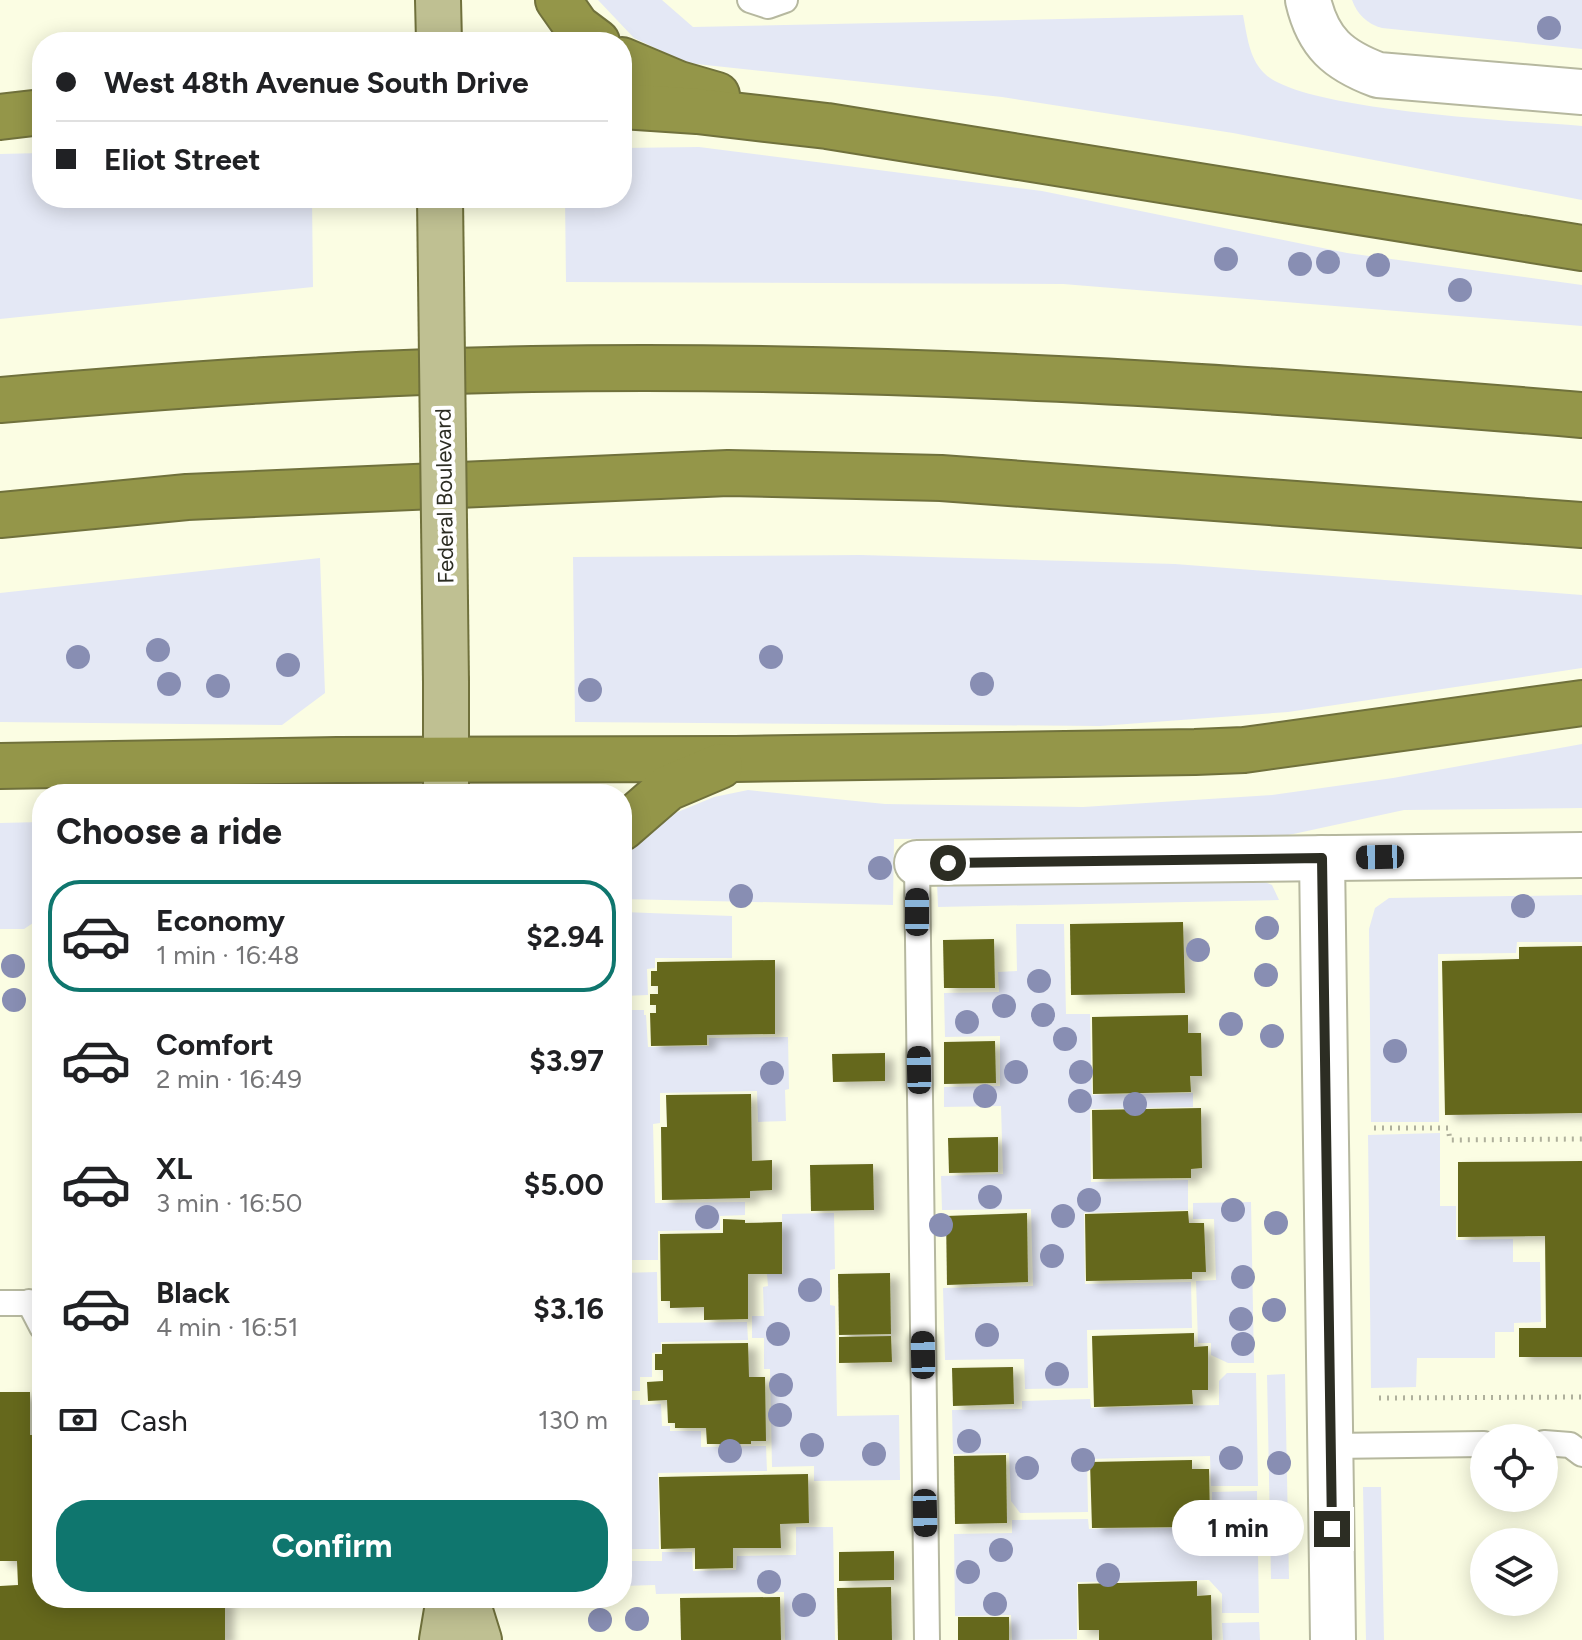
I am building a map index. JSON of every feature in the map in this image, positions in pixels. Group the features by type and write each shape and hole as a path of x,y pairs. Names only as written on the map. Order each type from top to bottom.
{"highway":[{"path":"558,0 584,32"},
{"path":"632,64 679,84 827,126"},
{"path":"632,107 827,126 1582,248"},
{"path":"0,117 32,113"},
{"path":"0,400 342,375 535,369 726,369 980,376 1352,396 1582,415"},
{"path":"0,515 187,497 728,473 941,478 1582,525"},
{"path":"0,766 446,777 735,759 1148,754 1244,750 1582,703"},
{"path":"632,819 668,788 735,759"}],"main road":[{"path":"438,0 439,32"},
{"name":"Federal Boulevard","path":"440,208 446,777"},
{"path":"442,1640 447,1608"},
{"path":"469,1608 479,1640"}],"street":[{"path":"1308,0 1317,28 1329,47 1352,65 1378,75 1582,92"},
{"path":"917,863 1582,855"},
{"path":"1322,858 1333,1640"}],"lane":[{"path":"750,0 768,6 785,0"},
{"path":"917,863 927,1640"},
{"path":"0,1303 32,1302"},
{"path":"1331,1446 1470,1444"},
{"path":"1558,1444 1570,1445 1582,1454"}],"path":[{"path":"1363,1128 1448,1128 1450,1140 1582,1139"},
{"path":"1366,1398 1582,1397"}],"shaded area":[{"path":"598,0 662,0 693,27 1243,15 1249,45 1258,66 1284,85 1319,96 1413,112 1582,126 1582,200 1233,133 1002,97 687,63 634,38 632,32 628,32"},
{"path":"1352,0 1582,0 1582,49 1382,28 1363,18"},
{"path":"699,147 1042,191 1347,253 1582,285 1582,326 1063,284 566,282 565,208 632,208 632,148"},
{"path":"32,153 32,208 312,208 313,287 0,319 0,154"},
{"path":"861,555 1175,564 1582,595 1582,668 1288,712 1100,726 575,722 573,557"},
{"path":"320,558 325,693 282,725 0,722 0,593"},
{"path":"1582,744 1582,808 1404,810 1284,836 894,839 893,905 632,899 632,843 668,816 714,797 748,790 885,804 1083,807 1272,795 1393,778"},
{"path":"32,822 32,924 24,929 0,929 0,823"},
{"path":"1253,877 1272,885 1279,900 938,907 937,882"},
{"path":"1582,895 1582,942 1517,942 1516,953 1438,954 1439,1122 1371,1122 1369,929 1375,908 1389,898"},
{"path":"632,912 732,916 732,958 655,958 655,968 647,969 648,995 632,996"},
{"path":"1016,924 1064,924 1066,1014 1090,1014 1092,1095 1193,1093 1193,1107 1090,1109 1091,1182 1188,1180 1188,1210 1084,1213 1085,1284 1191,1282 1192,1328 1087,1330 1088,1388 1025,1389 1024,1359 945,1360 943,1288 1033,1286 1031,1209 942,1210 941,1176 1003,1174 1001,1106 944,1107 944,1087 1000,1086 1000,1036 945,1037 944,993 999,992 998,972 1017,971"},
{"path":"632,1010 644,1010 648,1047 709,1046 709,1038 788,1037 786,1121 758,1122 757,1091 660,1093 660,1123 653,1124 655,1203 745,1202 745,1215 720,1216 720,1230 658,1231 658,1260 632,1260"},
{"path":"1440,1133 1440,1206 1456,1206 1456,1240 1513,1239 1513,1262 1540,1262 1541,1322 1514,1323 1514,1332 1495,1332 1495,1358 1417,1358 1416,1387 1371,1388 1368,1135"},
{"path":"1251,1202 1254,1363 1228,1363 1211,1355 1211,1343 1198,1343 1196,1281 1216,1280 1214,1219 1193,1219 1193,1203"},
{"path":"834,1213 835,1269 830,1270 830,1305 835,1306 837,1416 899,1415 900,1480 814,1481 814,1466 772,1467 770,1369 764,1369 764,1338 752,1338 752,1316 764,1316 763,1287 768,1286 767,1274 783,1273 782,1214"},
{"path":"657,1272 658,1323 747,1322 748,1340 661,1342 661,1352 652,1353 652,1377 640,1377 640,1391 632,1391 632,1273"},
{"path":"1227,1373 1256,1373 1258,1486 1211,1486 1210,1456 1087,1459 1088,1512 1020,1513 1011,1501 1009,1453 953,1454 952,1410 1022,1409 1022,1401 1090,1399 1091,1408 1219,1405 1219,1381"},
{"path":"1285,1374 1289,1579 1271,1579 1267,1375"},
{"path":"632,1400 640,1400 640,1405 661,1404 662,1426 670,1426 670,1431 701,1431 701,1447 766,1446 767,1471 658,1473 659,1549 632,1549"},
{"path":"1363,1487 1381,1487 1384,1640 1366,1640"},
{"path":"1257,1491 1259,1613 1222,1613 1222,1594 1209,1580 1077,1582 1077,1639 1012,1640 1011,1615 955,1616 954,1534 1012,1533 1012,1520 1088,1519 1089,1529 1212,1527 1212,1492"},
{"path":"796,1527 833,1527 835,1640 785,1640 784,1592 656,1594 655,1585 632,1586 632,1561 662,1561 662,1552 692,1552 693,1571 736,1570 737,1556 796,1555"},
{"path":"1259,1622 1260,1640 1223,1640 1222,1623"}],"building":[{"path":"1183,922 1185,993 1071,995 1070,924"},
{"path":"994,939 995,988 944,988 943,940"},
{"path":"1582,946 1582,1113 1445,1115 1442,961 1519,959 1519,947"},
{"path":"775,960 775,1034 707,1035 707,1045 651,1046 650,1013 656,1013 656,1005 650,1005 650,994 658,994 658,986 651,986 651,971 657,971 657,962"},
{"path":"1188,1015 1188,1033 1201,1033 1202,1076 1190,1076 1191,1092 1093,1094 1092,1017"},
{"path":"995,1041 996,1083 944,1084 944,1042"},
{"path":"885,1053 885,1081 833,1082 832,1054"},
{"path":"751,1094 752,1161 772,1160 772,1190 750,1191 750,1198 662,1200 661,1127 667,1127 666,1095"},
{"path":"1201,1108 1202,1168 1191,1169 1191,1178 1093,1179 1092,1110"},
{"path":"998,1137 998,1172 949,1173 948,1138"},
{"path":"1582,1161 1582,1357 1519,1357 1519,1328 1546,1328 1545,1236 1458,1237 1458,1162"},
{"path":"873,1164 874,1210 811,1211 810,1165"},
{"path":"1188,1211 1189,1223 1204,1223 1206,1272 1192,1272 1192,1279 1086,1281 1085,1214"},
{"path":"1027,1213 1028,1282 947,1285 946,1216"},
{"path":"723,1219 745,1220 745,1223 782,1222 782,1274 748,1274 748,1319 704,1320 704,1307 670,1308 670,1301 661,1301 660,1234 723,1233"},
{"path":"890,1273 891,1334 839,1335 838,1274"},
{"path":"1194,1333 1194,1347 1208,1346 1208,1390 1192,1390 1193,1404 1094,1407 1092,1336"},
{"path":"891,1336 892,1362 839,1363 839,1337"},
{"path":"748,1343 749,1377 765,1377 766,1441 707,1444 706,1428 675,1428 675,1423 668,1423 667,1400 648,1401 647,1382 663,1381 663,1370 655,1370 655,1354 662,1354 662,1344"},
{"path":"1013,1367 1014,1404 953,1406 952,1368"},
{"path":"0,1392 30,1392 32,1608 225,1608 225,1640 0,1640 0,1586 18,1585 17,1561 0,1561"},
{"path":"1006,1455 1007,1523 955,1524 954,1456"},
{"path":"1192,1460 1192,1469 1209,1469 1210,1518 1192,1519 1193,1527 1092,1528 1090,1462"},
{"path":"808,1474 809,1523 780,1524 781,1548 733,1548 733,1568 695,1569 695,1548 661,1549 659,1477"},
{"path":"894,1551 894,1580 839,1581 839,1552"},
{"path":"1197,1581 1197,1596 1211,1595 1212,1640 1099,1640 1099,1630 1079,1630 1078,1584"},
{"path":"891,1587 892,1640 838,1640 837,1588"},
{"path":"780,1597 781,1640 681,1640 680,1598"},
{"path":"958,1617 1009,1617 1009,1640 958,1640"}],"route":[{"path":"948,863 1322,858 1332,1529"}]}
